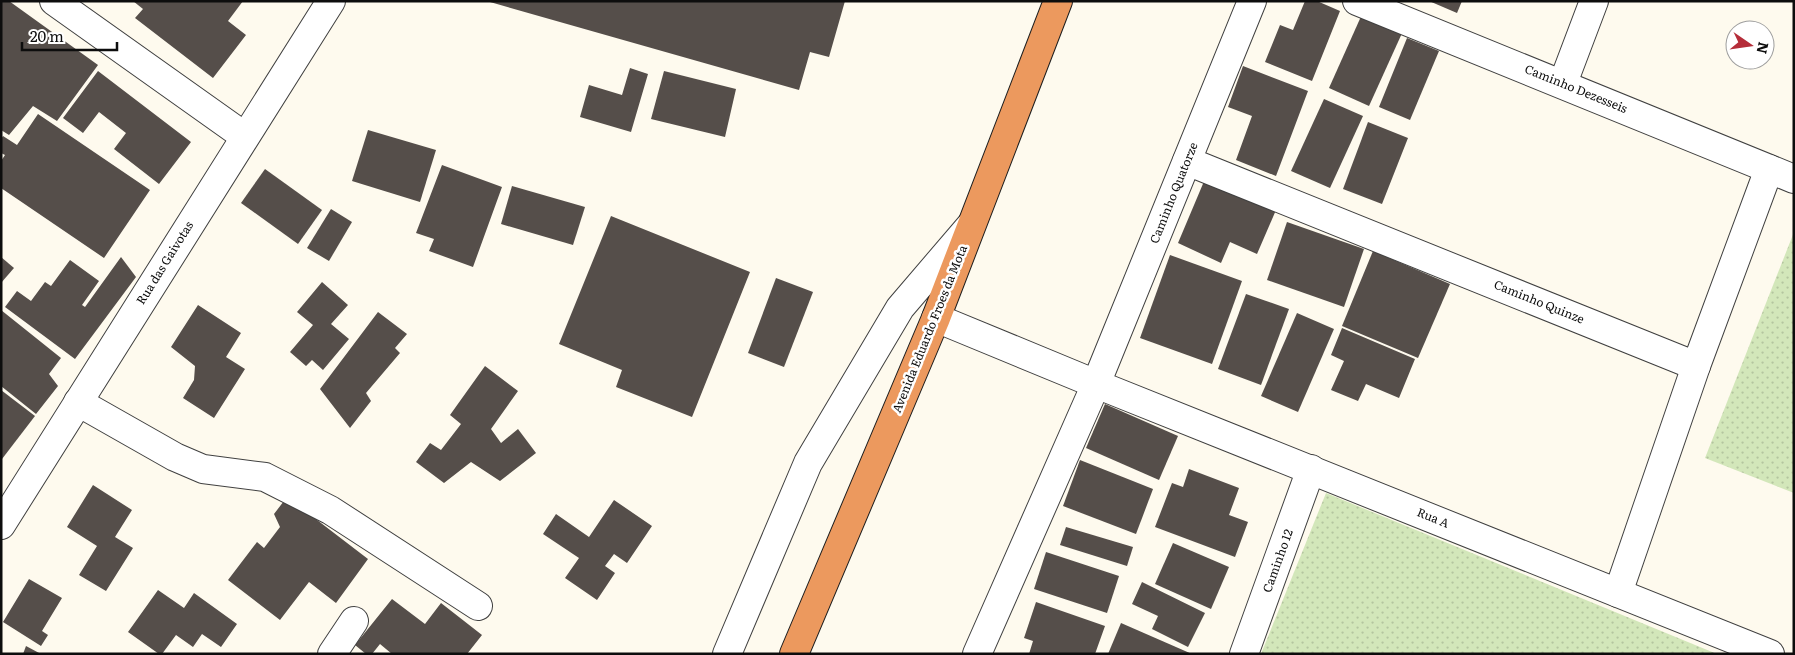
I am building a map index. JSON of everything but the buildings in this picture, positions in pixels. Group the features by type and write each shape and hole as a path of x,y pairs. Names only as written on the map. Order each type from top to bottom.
{"highway":[{"name":"Avenida Eduardo Froes da Mota","path":"794,654 936,318 1058,1"}],"street":[{"path":"54,1 244,136"},
{"name":"Rua das Gaivotas","path":"1,525 244,136 331,1"},
{"name":"Caminho Quatorze","path":"978,654 1096,384 1252,1"},
{"name":"Caminho Dezesseis","path":"1357,1 1794,179"},
{"path":"1563,84 1594,1"},
{"name":"Caminho Quinze","path":"1187,161 1696,366"},
{"path":"1618,593 1696,366 1768,169"},
{"path":"727,654 808,463 900,308 972,224"},
{"name":"Rua A","path":"936,318 1618,593 1753,651"},
{"path":"78,402 175,457 203,469 265,477 330,510 478,606"},
{"name":"Caminho 12","path":"1244,654 1311,469"},
{"path":"332,654 354,621"}],"green space":[{"path":"1794,232 1794,493 1705,458"},
{"path":"1326,493 1717,654 1261,654"}]}
